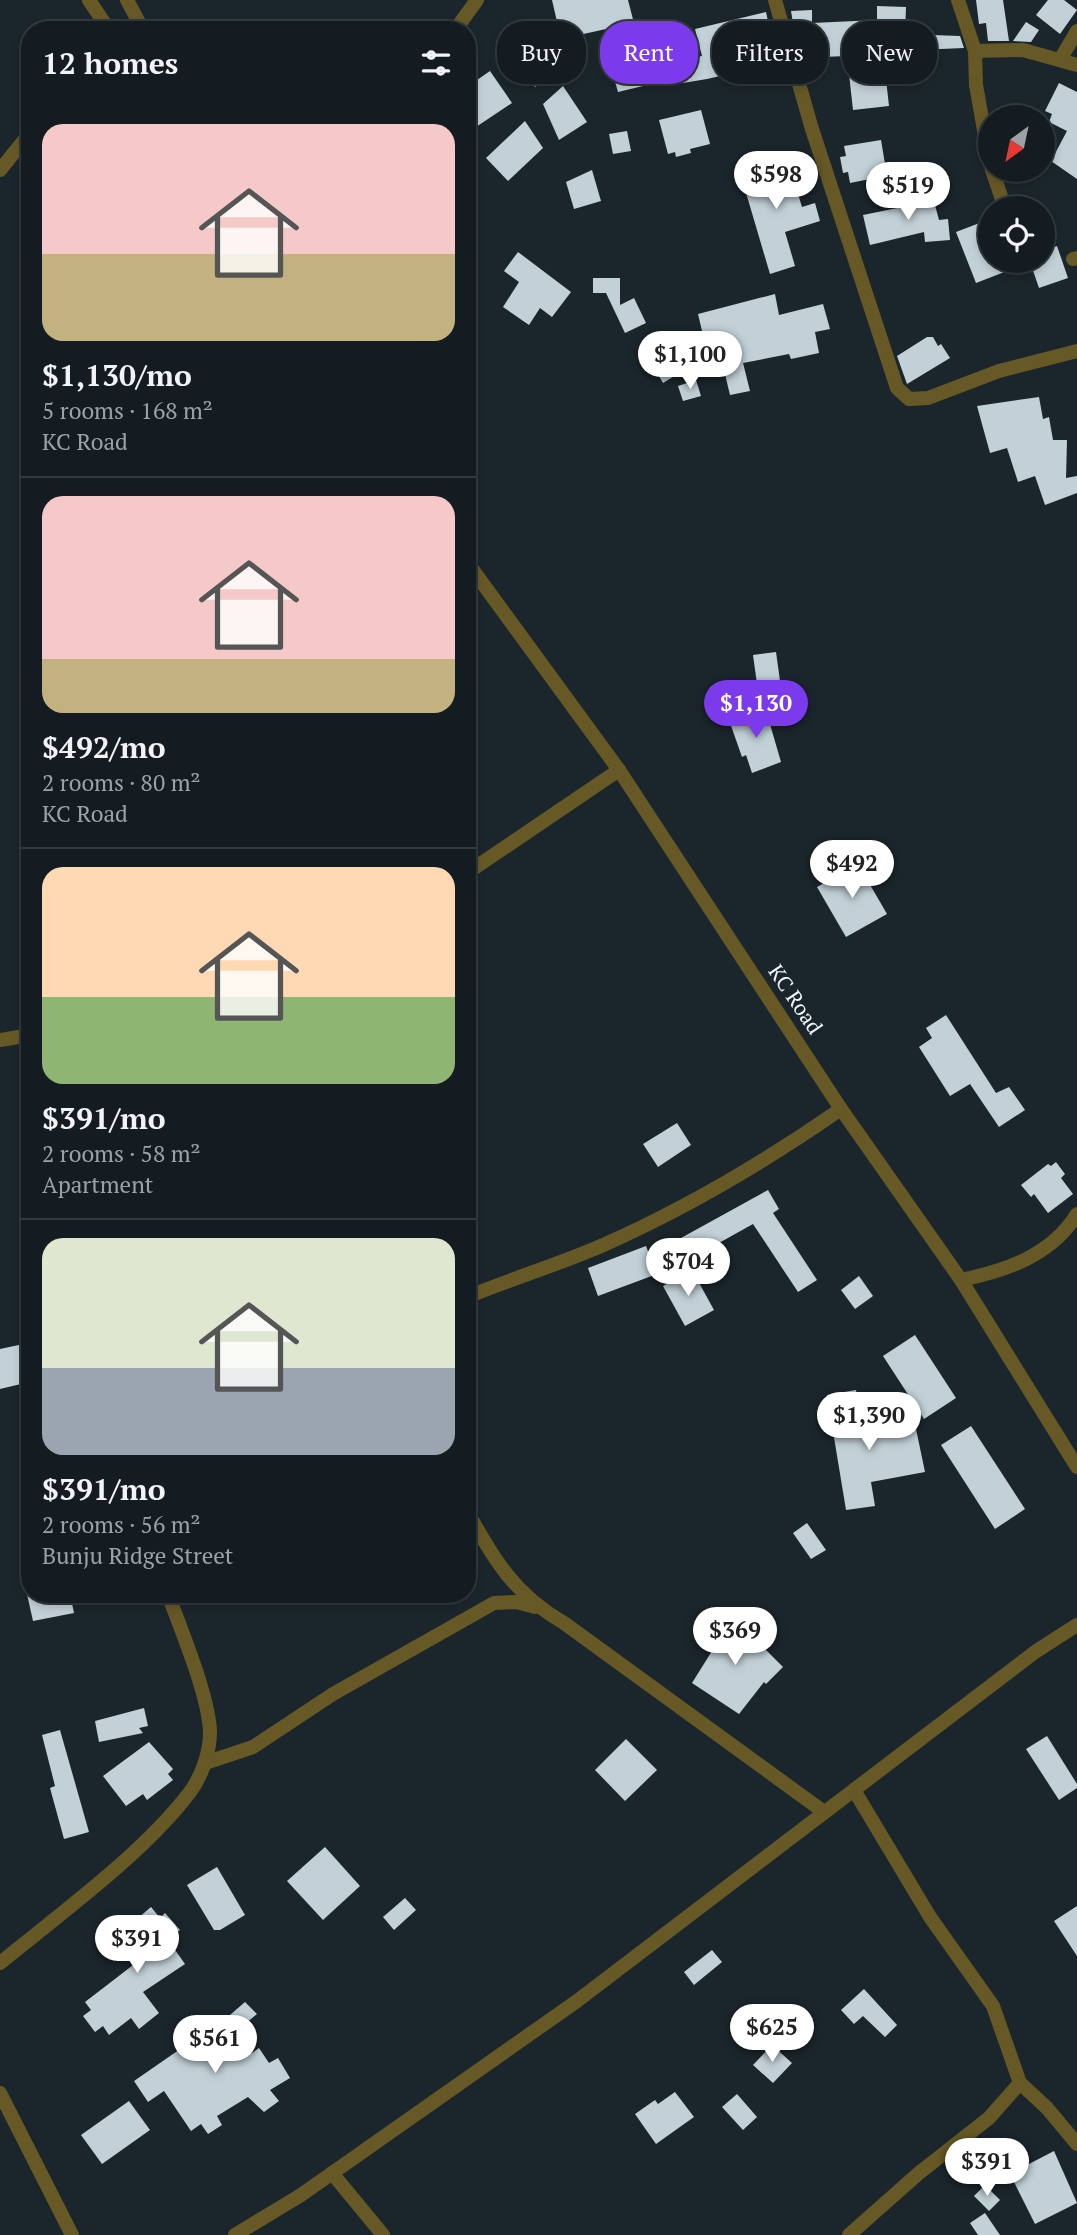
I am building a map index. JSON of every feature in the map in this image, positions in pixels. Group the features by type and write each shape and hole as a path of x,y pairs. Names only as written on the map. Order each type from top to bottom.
{"street":[{"path":"89,0 103,21"},
{"path":"127,0 139,21"},
{"path":"462,21 477,0"},
{"path":"775,0 812,129 897,387 909,399 928,398 1010,368 1077,351"},
{"path":"958,0 975,51 980,105"},
{"path":"1060,58 1077,31"},
{"path":"975,51 1023,50 1060,58 1077,65"},
{"path":"0,170 21,144"},
{"name":"KC Road","path":"476,574 619,770 841,1109 961,1280 1077,1467"},
{"path":"476,867 619,770"},
{"path":"0,1040 21,1036"},
{"path":"476,1294 601,1246 673,1210 796,1141 841,1109"},
{"path":"961,1280 1020,1265 1046,1245 1077,1214"},
{"path":"476,1528 491,1556 536,1607"},
{"path":"205,1763 253,1747 332,1694 494,1603 516,1602 536,1607 564,1623 824,1812"},
{"path":"0,1963 89,1890 148,1837 191,1791 205,1763 210,1731 198,1681 171,1603"},
{"path":"234,2235 332,2174 578,2001 1035,1652 1077,1625"},
{"path":"854,1790 930,1917 993,2006 1020,2083 1048,2108 1077,2144"},
{"path":"849,2235 919,2173 989,2118 1020,2083"},
{"path":"0,2093 72,2235"},
{"path":"332,2174 383,2235"}],"building":[{"path":"552,0 628,0 633,21 600,21 600,30 586,33 586,21 557,21"},
{"path":"976,0 1003,0 1009,41 988,41 986,23 979,24"},
{"path":"1048,0 1064,0 1077,10 1060,34 1036,15"},
{"path":"877,6 906,7 905,21 855,21 877,20"},
{"path":"812,10 812,21 793,21 791,11"},
{"path":"766,12 768,21 728,21"},
{"path":"828,22 842,22 842,56 828,57"},
{"path":"1026,22 1039,30 1031,42 1013,41"},
{"path":"712,25 712,78 698,80 698,57 702,56 698,28"},
{"path":"937,35 960,36 964,48 937,49"},
{"path":"490,71 512,103 476,127 476,81"},
{"path":"1059,83 1077,92 1077,179 1055,164 1055,154 1067,131 1055,125 1055,105 1048,105"},
{"path":"616,84 651,84 618,92"},
{"path":"850,84 887,84 889,106 853,110"},
{"path":"563,86 587,122 559,140 543,104"},
{"path":"701,110 710,144 690,149 691,153 676,157 675,152 668,154 659,120"},
{"path":"525,121 543,148 508,181 486,158"},
{"path":"627,131 631,151 613,154 609,134"},
{"path":"881,140 886,170 869,173 870,179 850,183 848,172 843,173 840,157 846,156 844,146"},
{"path":"763,161 766,171 789,165 802,207 815,203 820,221 785,232 795,266 770,274 739,169"},
{"path":"592,170 601,201 574,209 566,182"},
{"path":"932,194 939,220 948,219 950,240 925,242 924,232 870,245 863,215 907,206 905,200"},
{"path":"978,224 978,273 1002,273 976,283 956,232"},
{"path":"1057,246 1068,278 1039,288 1034,273 1055,273"},
{"path":"518,252 571,292 552,317 540,308 529,325 503,307 519,282 504,271"},
{"path":"593,278 620,278 620,305 634,298 646,323 625,333 606,293 593,293"},
{"path":"775,294 779,315 823,304 830,329 815,332 819,353 791,359 789,354 743,363 750,391 730,395 723,366 711,369 698,314"},
{"path":"927,337 933,337 938,346 941,344 950,358 907,384 897,356"},
{"path":"665,357 676,375 663,383 652,364"},
{"path":"696,380 701,396 683,401 678,386"},
{"path":"1039,397 1043,419 1049,417 1053,440 1067,440 1066,478 1077,476 1077,493 1045,505 1035,476 1018,482 1007,448 990,453 977,406"},
{"path":"776,652 780,681 757,684 753,655"},
{"path":"726,683 730,704 714,707 710,687"},
{"path":"765,707 781,762 752,773 746,755 742,757 729,720"},
{"path":"858,864 887,914 846,937 817,887"},
{"path":"946,1015 996,1093 1009,1087 1025,1110 999,1127 970,1084 950,1096 919,1047 932,1038 926,1028"},
{"path":"677,1123 691,1145 658,1167 643,1144"},
{"path":"1056,1162 1065,1174 1061,1178 1073,1194 1048,1213 1034,1194 1031,1197 1021,1185 1048,1164 1051,1166"},
{"path":"768,1190 779,1209 773,1213 817,1280 798,1292 753,1224 692,1258 681,1238"},
{"path":"646,1246 657,1274 598,1296 588,1268"},
{"path":"692,1270 714,1310 685,1326 663,1286"},
{"path":"859,1276 873,1296 855,1309 841,1290"},
{"path":"915,1335 956,1398 924,1419 883,1356"},
{"path":"21,1344 21,1384 0,1389 0,1349"},
{"path":"856,1390 864,1439 916,1429 925,1472 871,1482 875,1506 846,1510 827,1395"},
{"path":"971,1426 1025,1509 995,1529 941,1445"},
{"path":"807,1523 826,1550 811,1559 793,1533"},
{"path":"29,1603 72,1603 74,1613 33,1621"},
{"path":"722,1618 756,1640 783,1667 766,1684 764,1682 739,1714 692,1683 712,1651 704,1646"},
{"path":"144,1708 148,1726 139,1728 143,1733 99,1742 95,1721"},
{"path":"60,1730 89,1832 64,1839 50,1788 55,1786 42,1735"},
{"path":"1047,1736 1077,1784 1077,1788 1059,1800 1026,1749"},
{"path":"626,1739 657,1770 625,1801 595,1770"},
{"path":"149,1742 173,1769 168,1774 173,1780 147,1800 143,1794 126,1806 103,1776"},
{"path":"325,1847 360,1886 323,1920 287,1881"},
{"path":"217,1867 245,1915 220,1930 214,1930 187,1885"},
{"path":"405,1898 416,1910 394,1930 383,1917"},
{"path":"1077,1906 1077,1956 1054,1921"},
{"path":"151,1907 160,1918 165,1913 180,1930 168,1940 185,1964 143,1992 159,2013 139,2029 131,2018 109,2035 103,2026 95,2032 83,2016 91,2010 85,2002 137,1962 120,1941 135,1929 131,1924"},
{"path":"712,1950 722,1962 694,1985 684,1972"},
{"path":"864,1989 897,2025 885,2037 863,2016 854,2024 841,2010"},
{"path":"245,2002 257,2014 238,2030 252,2053 259,2048 269,2063 278,2058 290,2078 270,2090 279,2101 264,2112 248,2097 217,2116 222,2125 208,2134 201,2124 191,2131 164,2091 148,2102 134,2081 199,2036 201,2040"},
{"path":"772,2045 792,2063 773,2083 753,2065"},
{"path":"675,2092 694,2117 656,2144 635,2114 655,2100 658,2104"},
{"path":"737,2094 757,2117 743,2130 722,2107"},
{"path":"129,2101 150,2130 102,2164 81,2135"},
{"path":"1054,2151 1077,2203 1035,2224 1010,2174"},
{"path":"985,2185 1000,2200 989,2211 974,2196"},
{"path":"985,2213 1000,2235 978,2235 970,2223"}]}
